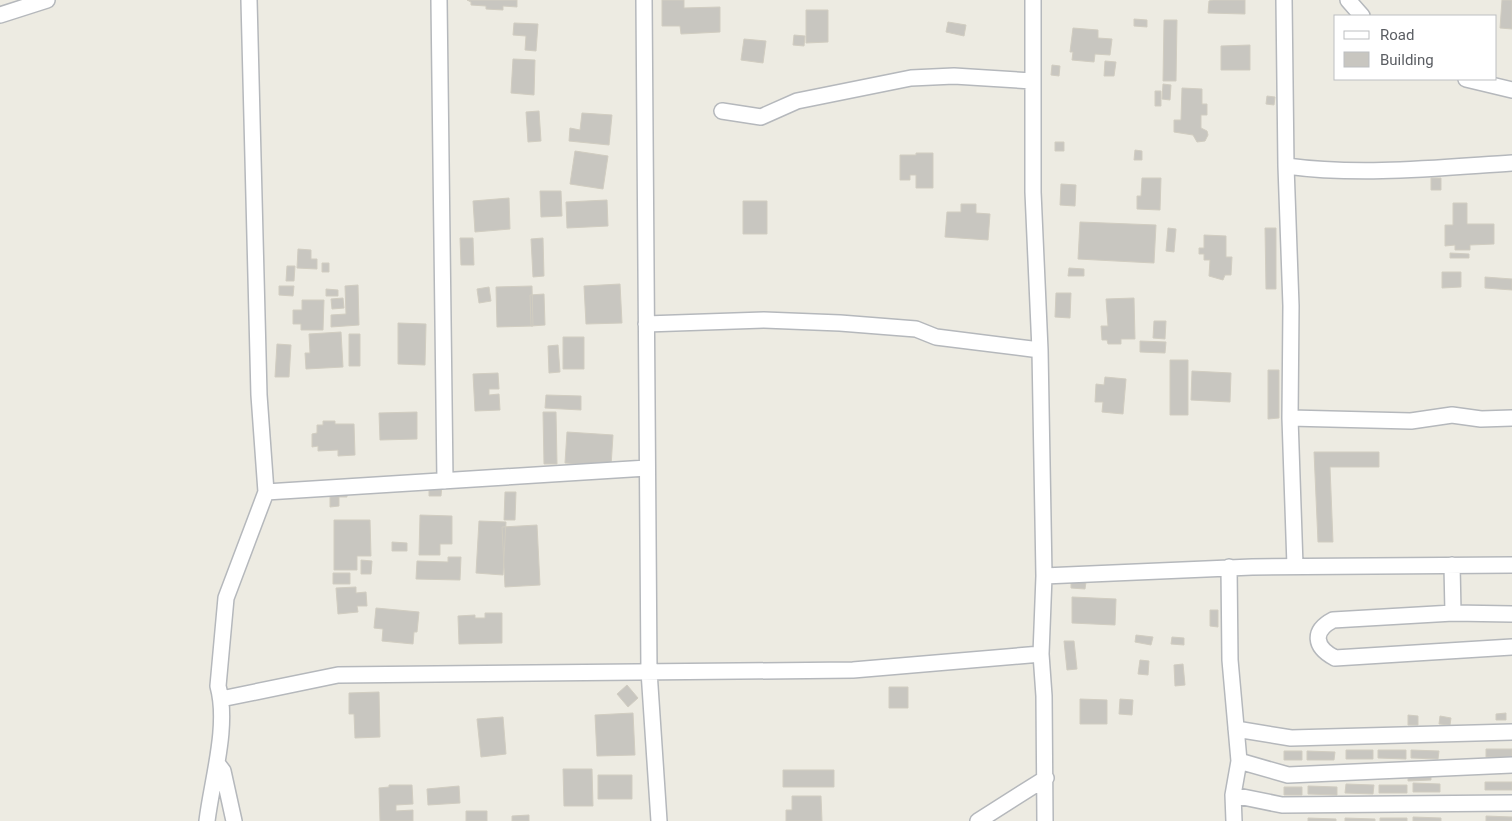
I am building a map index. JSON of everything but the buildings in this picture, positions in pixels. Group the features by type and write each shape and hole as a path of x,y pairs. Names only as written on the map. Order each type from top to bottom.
{"street":[{"path":"1,16 47,0"},
{"path":"207,821 210,790 217,762 222,700 218,686 226,598 266,492 258,395 249,0"},
{"path":"439,0 444,480"},
{"path":"644,0 649,671 659,821"},
{"path":"1033,0 1033,192 1040,350 1044,576 1041,654 1046,778 1045,821"},
{"path":"1284,0 1286,166 1291,306 1290,418 1295,566"},
{"path":"1348,0 1361,15"},
{"path":"722,111 761,117 797,101 911,78 954,76 1032,80"},
{"path":"1470,80 1512,90"},
{"path":"1286,166 1324,171 1379,172 1512,163"},
{"path":"646,324 764,320 840,323 916,329 936,337 1040,350"},
{"path":"1290,418 1411,421 1452,415 1481,419 1512,418"},
{"path":"266,492 647,468"},
{"path":"1452,565 1453,613"},
{"path":"1044,576 1229,567 1512,565"},
{"path":"1229,567 1230,660 1239,761 1233,795 1234,821"},
{"path":"1512,614 1453,613 1333,620 1323,625 1319,634 1318,644 1334,658 1512,647"},
{"path":"222,700 338,675 853,670 1041,654"},
{"path":"1236,729 1291,738 1512,732"},
{"path":"1239,761 1288,775 1512,765"},
{"path":"217,762 223,771 234,821"},
{"path":"978,821 1046,778"},
{"path":"1233,795 1282,805 1512,803"}]}
